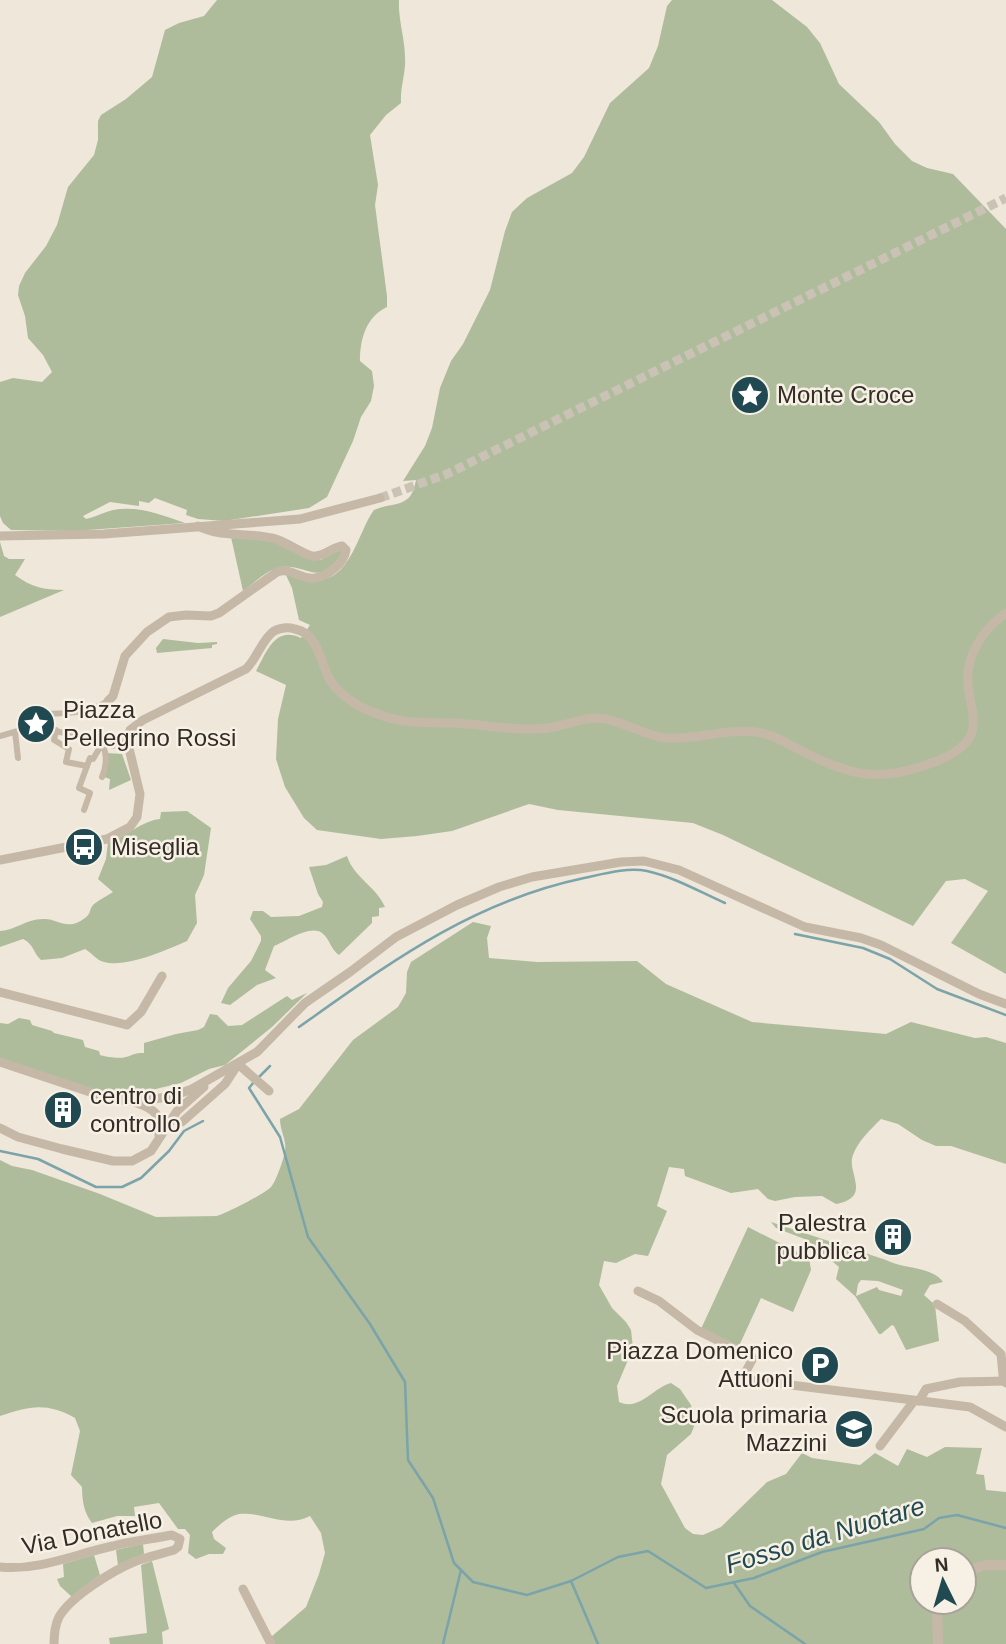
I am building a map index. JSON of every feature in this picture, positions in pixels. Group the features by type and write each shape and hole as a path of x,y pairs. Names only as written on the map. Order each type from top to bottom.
{"street":[{"path":"0,536 94,535 300,519 380,498"},
{"path":"46,729 47,714 81,713 93,710 108,701 113,696 118,674 129,649 169,617 214,615 277,572 288,571 301,577 313,578 329,573 345,556 346,550 342,547 320,556 312,556 274,538 212,533 198,526"},
{"path":"0,736 28,728 56,730 100,740 128,738 143,720 246,669 273,632 287,627 307,635 316,646 332,683 348,698 373,713 407,723 451,722 548,728 592,718 662,738 737,731 757,732 776,738 841,770 873,775 890,773 926,765 960,749 969,738 973,727 967,683 969,666 984,634 994,621 1006,613"},
{"path":"56,730 54,740 69,749 66,762 86,766"},
{"path":"17,731 18,758"},
{"path":"0,860 107,839 130,827 137,817 140,794 128,738"},
{"path":"84,810 90,793 79,788 86,766 90,758 93,759 100,740"},
{"path":"100,740 107,762 102,777"},
{"path":"135,1102 173,1096 192,1089 238,1064 257,1052 305,1003 396,937 457,905 532,877 621,862 644,861 679,870 805,927 861,938 881,945 979,994 1006,1003"},
{"path":"0,992 127,1025 141,1012 162,976"},
{"path":"0,1062 108,1098 149,1107 161,1120 157,1144"},
{"path":"238,1064 269,1091"},
{"path":"182,1122 225,1084 238,1064"},
{"path":"0,1128 18,1137 123,1163 144,1156 157,1144 177,1111 220,1072"},
{"path":"638,1291 659,1301 697,1330 753,1358 742,1379 970,1407 1006,1427"},
{"path":"880,1446 926,1389 944,1384 1006,1382 1001,1354 965,1321 937,1304"},
{"name":"Via Donatello","path":"0,1567 44,1564 111,1546 172,1535 180,1539 174,1550 117,1570 75,1600 60,1615 54,1644"},
{"path":"978,1568 1006,1565"},
{"path":"243,1589 271,1644"},
{"path":"937,1616 938,1644"}],"green space":[{"path":"217,0 399,0 405,58 401,103 386,115 370,135 378,185 375,205 387,296 387,307 369,323 361,345 360,361 372,371 374,386 371,401 361,417 327,497 309,508 224,521 186,515 187,510 155,498 149,503 139,501 139,506 110,502 83,516 86,519 113,510 132,509 185,523 73,531 11,530 0,516 0,382 13,378 42,382 52,372 43,355 28,338 18,295 19,286 57,225 68,187 94,155 101,115 126,99 152,77 165,30 204,16"},
{"path":"672,0 772,0 807,27 820,43 839,84 879,122 912,161 927,168 953,174 1006,229 1006,974 951,943 988,891 965,879 946,881 913,926 693,823 558,810 529,804 452,831 381,839 317,830 304,818 285,787 276,759 278,719 286,685 256,671 272,643 284,635 301,638 310,625 299,620 292,588 285,573 314,579 333,576 348,561 374,510 401,502 410,496 416,480 403,481 425,446 432,428 440,388 451,361 463,344 490,290 512,212 527,198 572,173 584,157 610,103 649,68 658,46 667,6"},
{"path":"231,537 273,540 310,559 321,560 337,550 342,553 327,570 314,572 291,567 277,568 243,591"},
{"path":"0,542 4,556 9,559 25,559 15,575 38,587 64,590 0,617"},
{"path":"163,639 217,644 212,645 212,648 157,653 156,648"},
{"path":"106,753 122,754 131,780 109,790 110,779 104,777"},
{"path":"187,811 211,828 204,875 195,895 197,923 187,941 124,963 101,961 85,949 62,958 41,960 23,939 0,947 0,931 37,919 73,924 85,918 94,904 113,892 98,879 106,859 108,842 160,819 161,812"},
{"path":"347,856 350,864 385,907 379,908 379,916 372,917 372,923 339,955 325,935 317,931 304,932 274,946 265,970 276,978 257,985 230,1005 221,1003 228,988 251,961 261,941 261,936 250,919 253,911 263,911 271,917 299,916 322,907 323,902 309,867 326,865"},
{"path":"473,922 491,926 487,938 489,958 537,962 637,961 666,984 752,1022 886,1034 911,1022 1006,1043 1006,1164 951,1146 936,1146 898,1124 881,1119 861,1140 853,1155 856,1190 853,1196 836,1204 822,1196 775,1201 768,1199 758,1189 731,1193 685,1176 684,1169 669,1167 657,1206 667,1211 648,1256 635,1254 616,1263 604,1261 599,1285 612,1308 631,1330 633,1348 617,1386 619,1402 639,1402 671,1383 680,1389 691,1405 695,1424 691,1434 667,1455 661,1484 685,1528 693,1534 703,1535 721,1527 767,1482 786,1474 802,1453 812,1458 860,1465 875,1453 898,1466 907,1449 927,1457 945,1447 982,1448 976,1474 984,1475 986,1490 1006,1492 1006,1644 275,1644 271,1637 306,1607 325,1553 321,1533 310,1516 292,1521 248,1514 235,1515 212,1532 214,1539 226,1548 223,1554 209,1554 196,1559 188,1553 190,1535 185,1529 178,1529 159,1503 134,1507 135,1516 117,1516 92,1523 84,1506 82,1487 71,1475 80,1431 75,1418 56,1410 38,1407 0,1416 0,1160 100,1194 156,1217 217,1216 228,1211 262,1194 273,1184 285,1151 280,1119 299,1109 353,1040 398,1007 406,993 407,972 411,962"},
{"path":"307,993 272,1027 225,1065 209,1069 181,1083 147,1091 148,1096 114,1096 0,1058 0,1023 8,1024 19,1018 30,1020 32,1025 54,1033 83,1040 85,1047 99,1051 100,1055 123,1058 144,1053 144,1043 204,1027 210,1014 217,1015 228,1026 242,1025 287,996 292,1000"},
{"path":"771,1222 893,1263 924,1270 938,1277 943,1282 930,1285 924,1295 935,1305 939,1341 906,1350 894,1326 879,1334 855,1296 836,1279 839,1267 807,1240 776,1228","holes":["861,1280 878,1281 903,1290 901,1296 879,1290 877,1287 856,1296"]},
{"path":"748,1227 809,1258 811,1270 793,1312 761,1298 739,1346 701,1329"},
{"path":"143,1544 144,1554 118,1565 116,1550"},
{"path":"94,1555 100,1575 72,1597 60,1586 57,1579 64,1577 63,1564"},
{"path":"152,1561 169,1629 162,1632 163,1644 110,1644 109,1638 147,1633 141,1565"}],"shaded area":[{"name":"Piazza Pellegrino Rossi","path":"46,712 53,715 51,730 21,728 20,721"}],"waterway":[{"path":"299,1027 434,937 505,902 543,889 607,873 639,870 667,877 725,903"},
{"path":"795,934 863,948 890,959 937,989 1006,1015"},
{"path":"259,1077 270,1066"},
{"name":"Fosso da Nuotare","path":"254,1082 249,1088 280,1137 308,1237 370,1324 405,1382 408,1460 433,1498 454,1563 473,1582 527,1595 571,1581 618,1557 648,1551 706,1588 754,1578 822,1552 924,1529 939,1518 957,1515 1006,1528"},
{"path":"0,1151 38,1159 96,1187 122,1187 141,1178 169,1151 184,1131 203,1121"},
{"path":"443,1644 461,1570"},
{"path":"571,1581 598,1644"},
{"path":"734,1583 750,1606 805,1644"}],"tunnel":[{"path":"380,498 447,474 1006,198"}],"place":[{"name":"Monte Croce","path":"750,395"},
{"name":"Piazza Pellegrino Rossi","path":"36,724"},
{"name":"Miseglia","path":"84,847"},
{"name":"centro di controllo","path":"63,1110"},
{"name":"Palestra pubblica","path":"893,1237"},
{"name":"Piazza Domenico Attuoni","path":"820,1365"},
{"name":"Scuola primaria Mazzini","path":"854,1429"}]}
